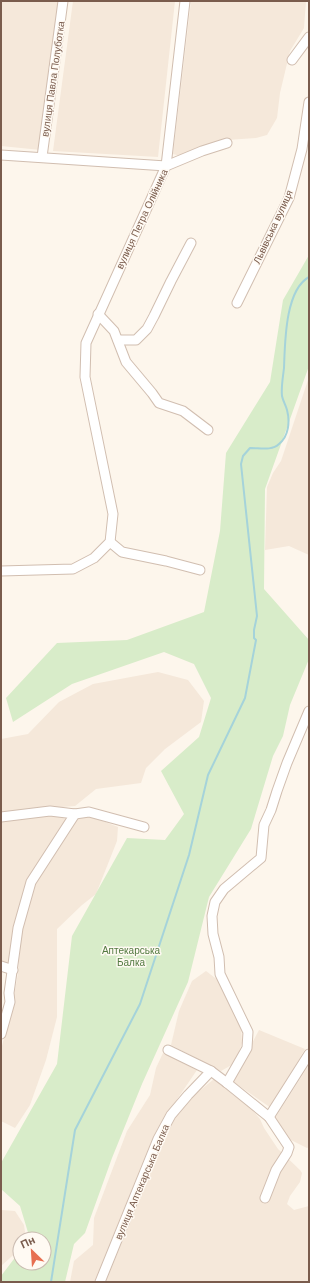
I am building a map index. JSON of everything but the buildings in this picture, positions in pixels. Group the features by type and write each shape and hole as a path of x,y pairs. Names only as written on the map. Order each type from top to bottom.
{"street":[{"name":"вулиця Павла Полуботка","path":"42,157 63,1"},
{"name":"вулиця Петра Олійника","path":"110,542 113,514 85,376 86,343 166,166 185,1"},
{"path":"292,60 309,37"},
{"name":"Львівська вулиця","path":"237,303 289,198 302,149 309,102"},
{"path":"1,155 166,166 202,151 227,143"},
{"path":"118,340 136,340 147,329 170,281 192,243"},
{"path":"98,314 114,331 126,362 159,403 183,411 208,430"},
{"path":"1,571 73,570 94,558 110,542 122,552 200,570"},
{"path":"227,1083 247,1048 248,1032 220,974 219,957 213,934 212,916 215,902 224,889 261,858 264,826 272,810 287,763 309,711"},
{"path":"1,817 50,811 75,814 89,812 144,827"},
{"path":"1,1034 10,1002 5,995 13,970 18,928 31,882 75,814"},
{"path":"1,966 13,970"},
{"path":"168,1050 211,1071 227,1083 269,1117 289,1147 276,1170 265,1198"},
{"path":"269,1117 309,1054"},
{"name":"вулиця Аптекарська Балка","path":"100,1282 158,1140 171,1115 211,1071"}],"shaded area":[{"path":"1,1 60,1 41,150 1,146"},
{"path":"73,1 175,1 158,157 53,151"},
{"path":"191,1 306,1 304,28 290,51 280,93 277,118 267,135 256,138 227,140 180,156 173,154"},
{"path":"309,377 309,555 289,546 265,550 267,487 273,473 281,461"},
{"path":"158,672 188,680 204,701 201,722 165,749 146,768 141,783 96,789 75,806 1,814 1,739 28,734 59,702 93,684"},
{"path":"52,814 66,819 29,880 10,965 1,964 1,821"},
{"path":"90,816 118,827 117,841 96,894 57,929 57,1017 46,1060 30,1105 15,1128 1,1121 1,1046 13,1002 18,973 21,930 34,883 77,818"},
{"path":"206,971 219,981 241,1024 242,1043 235,1063 221,1071 171,1045 179,1011 192,981"},
{"path":"259,1030 305,1049 271,1108 232,1081"},
{"path":"163,1053 197,1070 167,1114 98,1282 70,1282 74,1261 93,1245 94,1218 127,1131 150,1095 156,1068"},
{"path":"309,1065 309,1147 307,1148 287,1138 275,1118"},
{"path":"214,1079 248,1105 260,1119 264,1128 278,1149 302,1173 300,1182 290,1196 287,1204 294,1210 309,1206 309,1282 105,1282 112,1260 162,1138 176,1116 197,1093"},
{"path":"1,1210 15,1211 24,1225 25,1231 12,1231 12,1256 1,1266"}],"green space":[{"name":"Аптекарська Балка","path":"309,255 309,366 265,489 264,589 309,640 309,659 290,705 283,736 273,756 251,829 209,897 188,982 142,1084 112,1158 85,1233 74,1244 65,1282 1,1282 1,1276 12,1262 12,1271 52,1271 52,1231 28,1231 20,1206 1,1189 1,1163 57,1064 72,936 127,838 165,840 184,814 161,771 199,737 211,698 194,664 164,652 72,684 13,722 6,698 57,643 127,640 204,612 220,531 226,453 270,382 283,300"}],"waterway":[{"path":"51,1282 75,1130 140,1004 189,855 208,775 245,698 256,640 254,638 254,630 257,616 241,464 243,456 250,448 273,448 282,441 287,433 288,414 282,396 286,332 295,293 301,284 309,277"}]}
